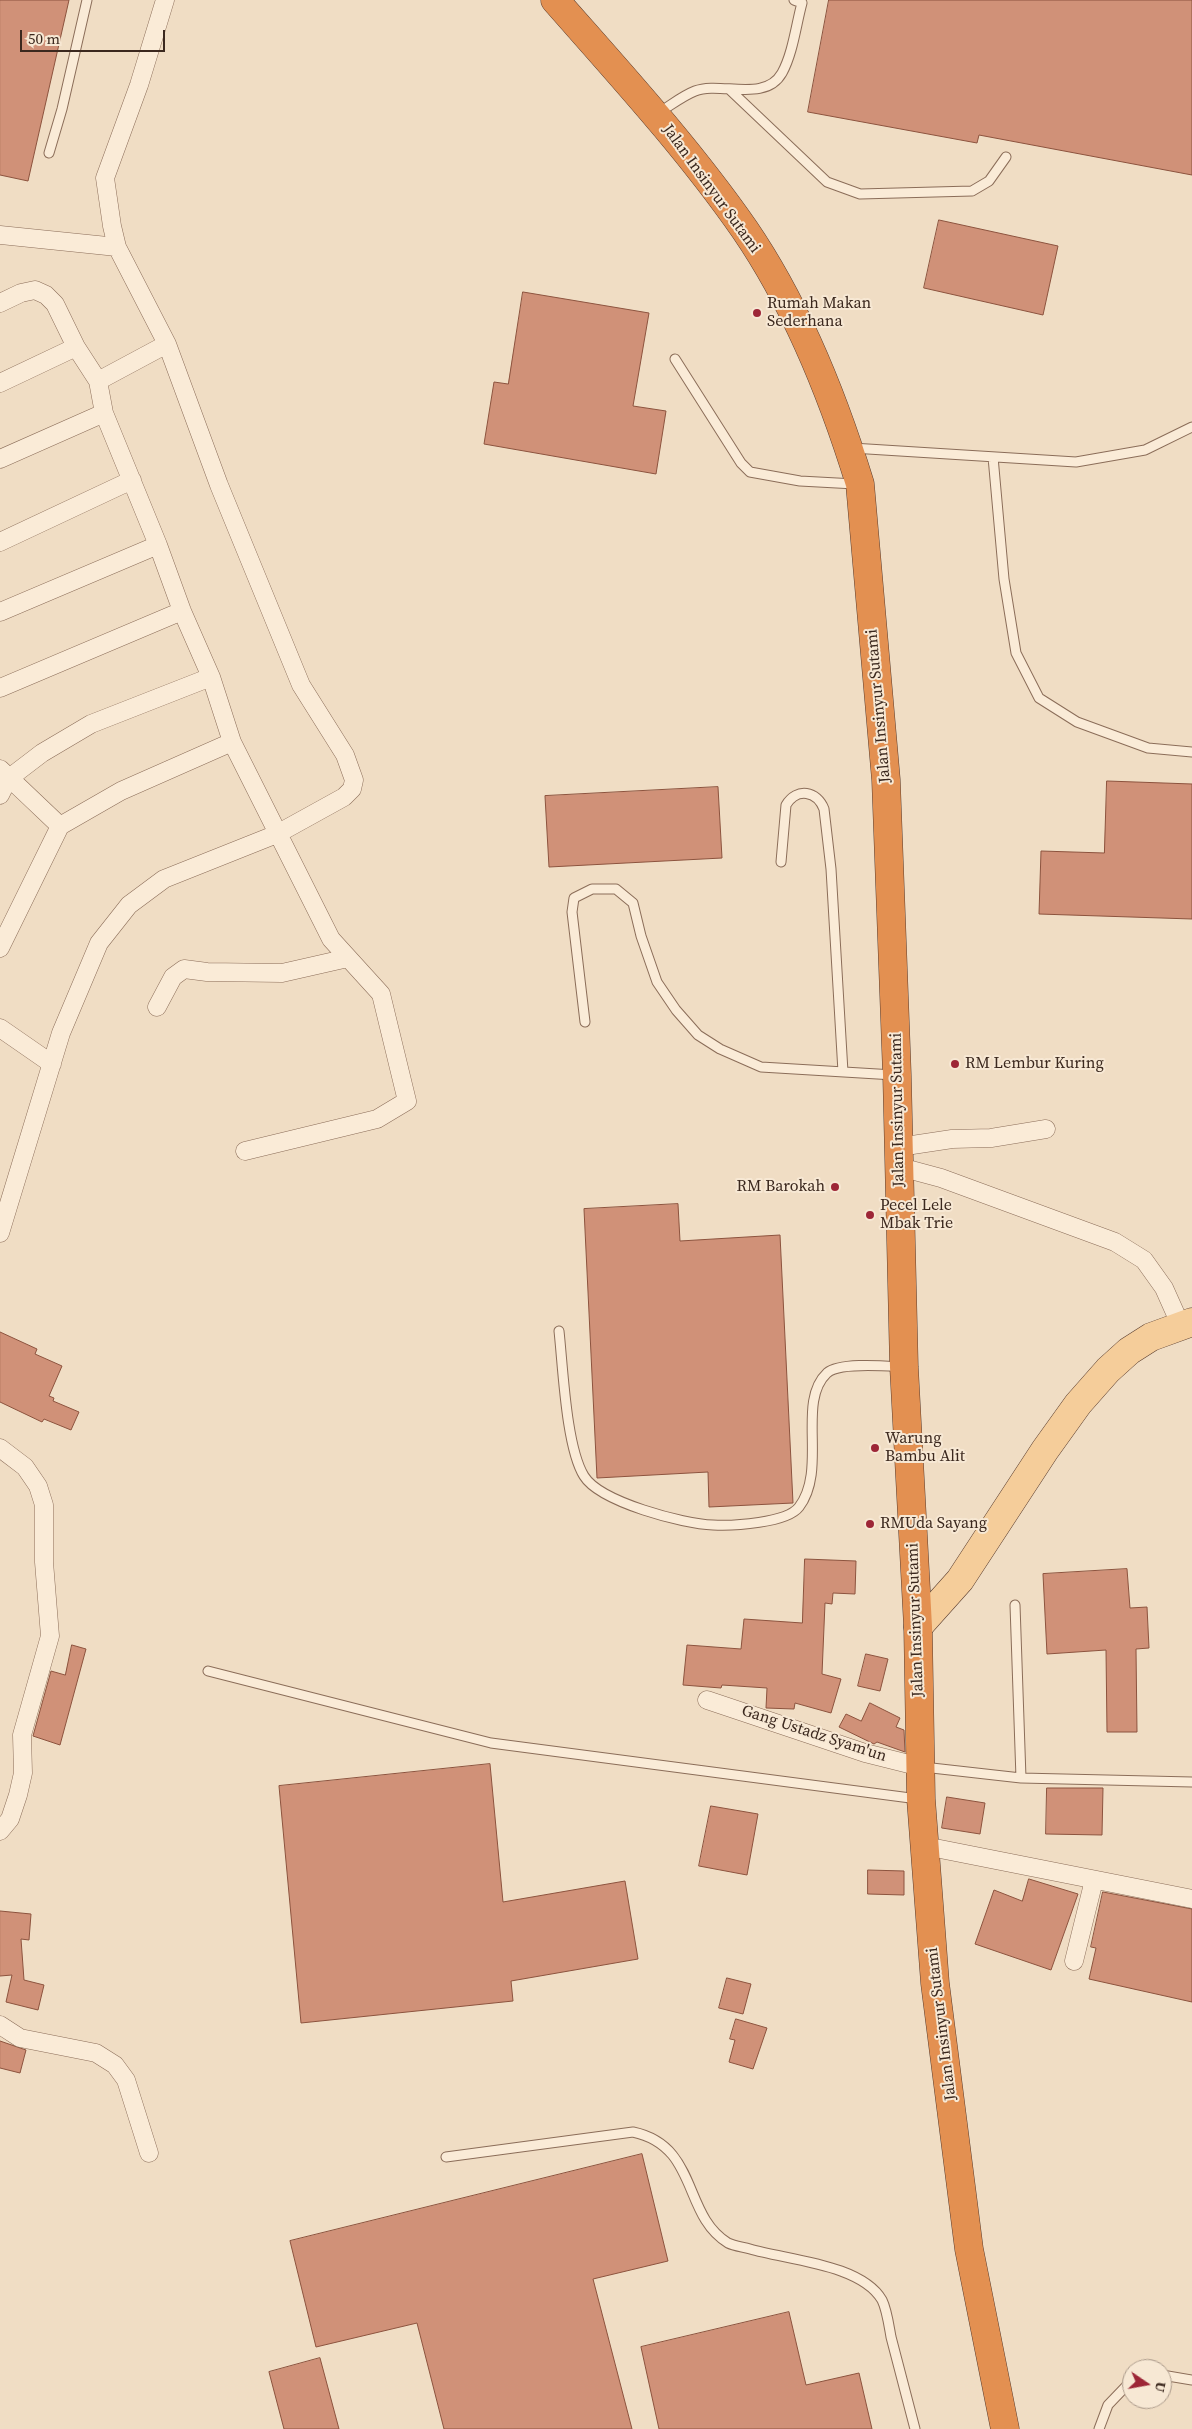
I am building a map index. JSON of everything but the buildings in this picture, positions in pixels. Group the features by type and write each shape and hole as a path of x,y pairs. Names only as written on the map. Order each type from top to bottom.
{"highway":[{"name":"Jalan Insinyur Sutami","path":"555,0 656,115 745,230 792,310 849,448 860,484 886,780 900,1157 904,1367 918,1627 921,1799 935,1983 969,2249 1005,2429"}],"main road":[{"path":"918,1627 960,1580 1078,1404 1108,1370 1129,1351 1151,1337 1186,1324"}],"street":[{"path":"0,1233 61,1033 99,942 128,905 164,880 277,834 344,797 352,789 354,780 345,756 301,685 219,485 168,344 117,247 104,178 139,85 165,0"},
{"path":"0,235 117,247"},
{"path":"0,303 21,293 35,290 46,295 55,304 76,347 98,381 104,413 158,545 182,611 211,677 232,742 331,939 381,994 407,1101 377,1119 245,1151"},
{"path":"98,381 168,344"},
{"path":"0,383 76,347"},
{"path":"0,459 104,413"},
{"path":"0,542 132,480"},
{"path":"0,612 158,545"},
{"path":"0,688 182,611"},
{"path":"4,774 42,754 91,724 211,677"},
{"path":"0,948 60,826 121,791 232,742"},
{"path":"0,795 4,774"},
{"path":"4,774 60,826"},
{"path":"156,1007 173,977 184,969 207,972 282,973 348,958"},
{"path":"0,1028 52,1064"},
{"path":"900,1157 952,1139 991,1138 1046,1129"},
{"path":"900,1157 940,1178 1114,1242 1144,1260 1186,1324"},
{"path":"0,1448 25,1467 38,1486 44,1505 44,1562 50,1636 22,1735 23,1773 18,1795 10,1818 0,1831"},
{"name":"Gang Ustadz Syam'un","path":"707,1700 865,1753 921,1767"},
{"path":"925,1846 1192,1899"},
{"path":"1074,1961 1094,1880"},
{"path":"0,2025 20,2038 96,2053 115,2065 126,2080 149,2153"}],"lane":[{"path":"50,153 87,0"},
{"path":"656,115 696,91 753,90 770,84 781,74 800,1"},
{"path":"729,89 827,182 860,194 972,191 989,181 1006,156"},
{"path":"675,359 741,463 750,472 800,481 860,484"},
{"path":"849,448 1076,462 1144,450 1192,426"},
{"path":"993,457 1004,579 1016,653 1039,698 1077,722 1148,748 1192,752"},
{"path":"781,862 786,805 797,794 806,792 814,795 820,800 824,809 831,869 843,1072"},
{"path":"585,1022 572,912 574,898 592,889 616,889 633,903 641,936 657,982 676,1010 698,1035 720,1049 761,1067 897,1075"},
{"path":"559,1331 572,1440 584,1477 602,1491 634,1508 712,1525 755,1523 783,1517 799,1508 808,1490 814,1462 813,1405 818,1383 829,1371 848,1366 904,1367"},
{"path":"1015,1605 1021,1778"},
{"path":"208,1670 491,1742 921,1799"},
{"path":"921,1767 1021,1778 1192,1782"},
{"path":"446,2157 634,2132 650,2136 674,2154 706,2217 715,2231 729,2243 772,2256 836,2270 865,2281 882,2300 915,2429"},
{"path":"1172,2377 1192,2380"},
{"path":"1099,2429 1108,2405 1122,2390"}],"place":[{"name":"Rumah Makan Sederhana","path":"757,313"},
{"name":"RM Lembur Kuring","path":"955,1064"},
{"name":"RM Barokah","path":"835,1187"},
{"name":"Pecel Lele Mbak Trie","path":"870,1215"},
{"name":"Warung Bambu Alit","path":"875,1448"},
{"name":"RMUda Sayang","path":"870,1524"}]}
